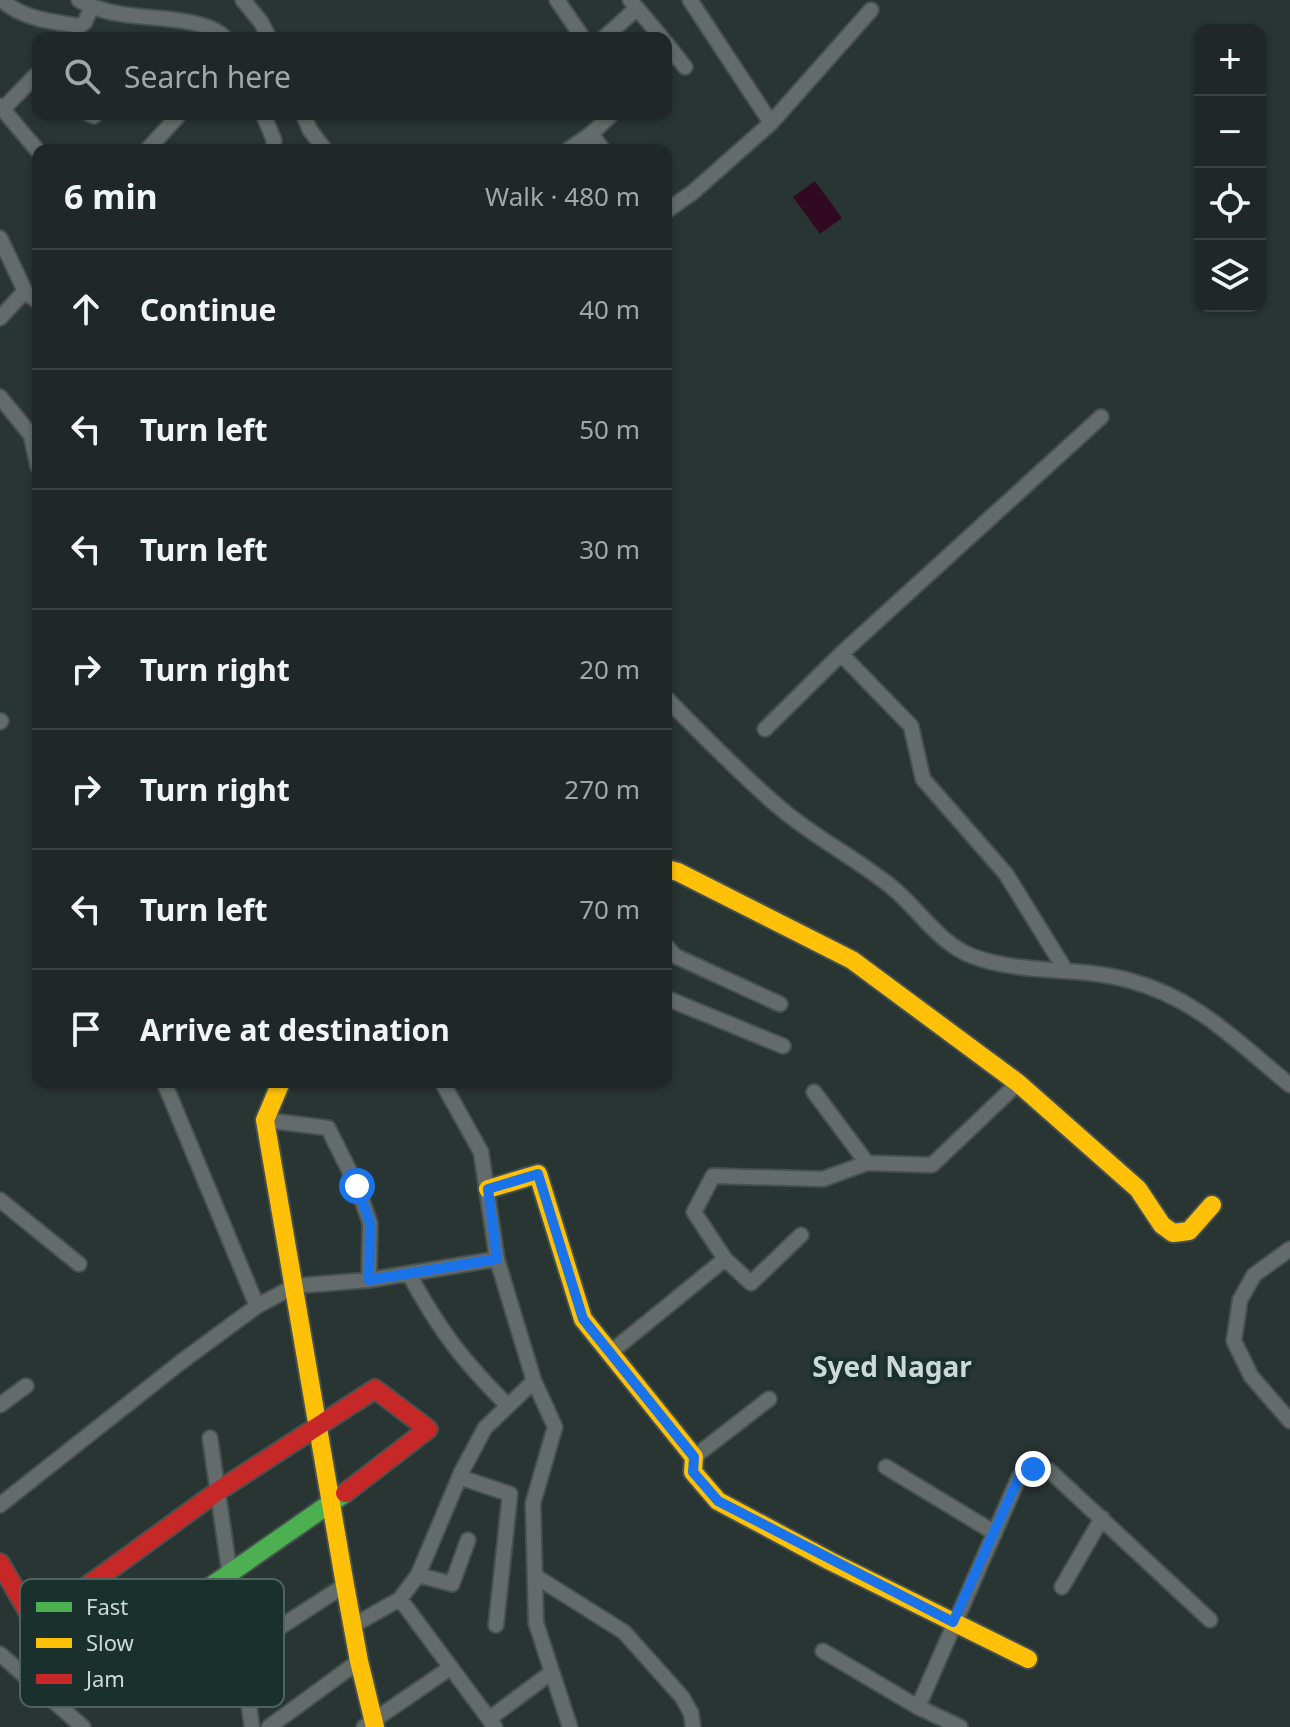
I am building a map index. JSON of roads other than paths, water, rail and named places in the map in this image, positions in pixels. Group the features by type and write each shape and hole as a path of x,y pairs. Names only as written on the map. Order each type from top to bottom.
{"street":[{"path":"2,0 15,9 48,21 80,26 85,22 86,3 119,14 197,24 220,32"},
{"path":"243,0 266,32"},
{"path":"557,0 579,32"},
{"path":"690,0 771,123"},
{"path":"609,32 633,4 657,32"},
{"path":"672,205 692,193 771,123 871,10"},
{"path":"672,51 685,67"},
{"path":"32,79 2,108 32,144"},
{"path":"152,144 174,120"},
{"path":"266,120 274,144"},
{"path":"306,120 320,144"},
{"path":"577,144 606,120"},
{"path":"591,134 598,144"},
{"path":"0,238 25,291 32,297"},
{"path":"0,318 25,291"},
{"path":"0,397 32,429"},
{"path":"765,729 841,654 1101,417"},
{"path":"841,654 911,726 923,779 1006,874 1066,971"},
{"path":"672,704 781,810 894,889 944,938 971,955 1031,968 1128,980 1162,991 1223,1026 1290,1085"},
{"path":"672,870 852,960 1018,1083 1138,1189 1162,1225 1173,1233 1189,1231 1212,1205"},
{"path":"672,953 780,1004"},
{"path":"672,1000 783,1046"},
{"path":"801,1235 751,1283 725,1259 694,1212 713,1176 823,1179 867,1163 932,1165 1018,1083"},
{"path":"166,1088 257,1306"},
{"path":"278,1088 265,1120 295,1286 316,1428 371,1724 450,1668"},
{"path":"445,1088 481,1152 497,1259 534,1381 555,1427 533,1503 536,1623 570,1727"},
{"path":"814,1092 867,1163"},
{"path":"265,1120 328,1128 357,1186 370,1223 369,1280"},
{"path":"488,1189 538,1174 583,1319 694,1457 693,1472 718,1501 1028,1659"},
{"path":"0,1200 79,1264"},
{"path":"1290,1249 1254,1275 1240,1300 1234,1341 1251,1376 1290,1421"},
{"path":"0,1505 257,1306 295,1286 369,1280 497,1259"},
{"path":"611,1352 725,1259"},
{"path":"409,1274 446,1338 508,1406"},
{"path":"354,1625 400,1599 418,1575 459,1477 485,1428 534,1381"},
{"path":"0,1405 26,1386"},
{"path":"97,1579 218,1491 375,1389 428,1429 330,1505 220,1579"},
{"path":"694,1457 769,1399"},
{"path":"210,1438 230,1579"},
{"path":"886,1467 995,1533"},
{"path":"918,1707 1019,1477 1033,1469 1050,1471 1210,1620"},
{"path":"459,1477 510,1494 496,1625"},
{"path":"1062,1587 1102,1518"},
{"path":"418,1575 452,1584 468,1540"},
{"path":"0,1563 20,1598"},
{"path":"535,1576 624,1632 682,1697 691,1713 693,1727"},
{"path":"284,1625 345,1585"},
{"path":"400,1599 492,1723 552,1672"},
{"path":"823,1651 918,1707 960,1727"},
{"path":"0,1654 20,1672"},
{"path":"269,1727 359,1661"},
{"path":"60,1707 83,1727"},
{"path":"249,1707 252,1727"}],"district":[{"name":"Syed Nagar","path":"892,1366"}]}
